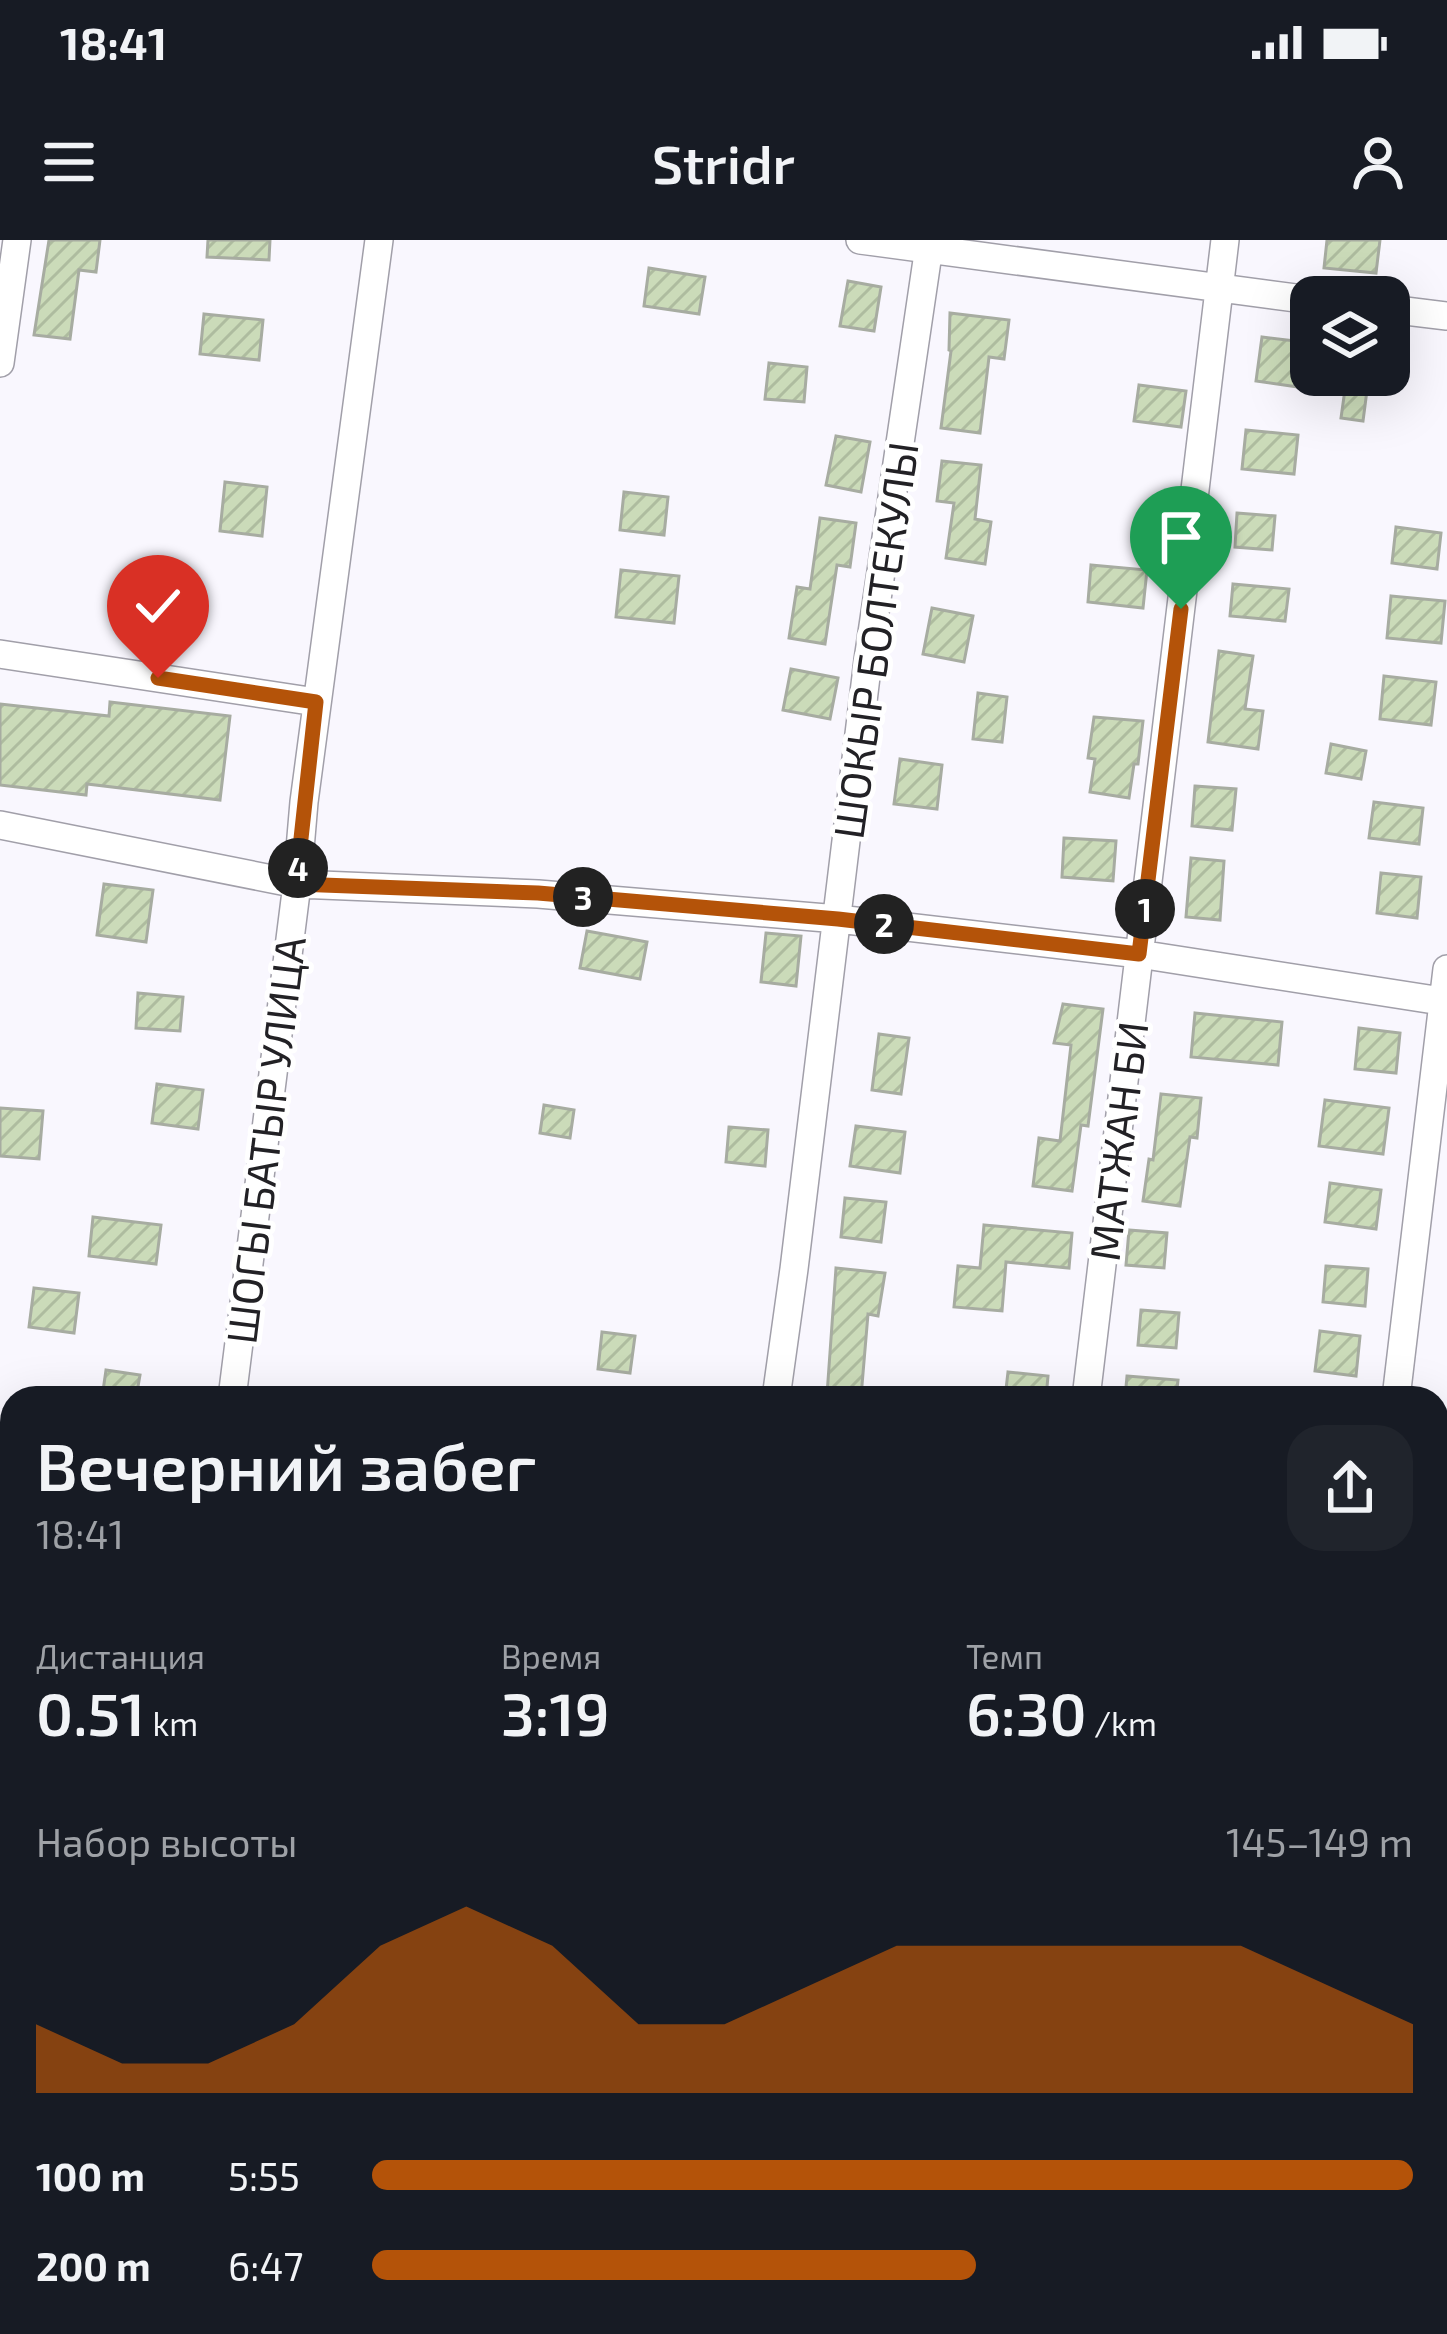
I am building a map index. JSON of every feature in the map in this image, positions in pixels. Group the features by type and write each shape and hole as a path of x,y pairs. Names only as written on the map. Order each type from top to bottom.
{"street":[{"path":"0,363 17,240"},
{"name":"ШОГЫ БАТЫР УЛИЦА","path":"233,1386 316,702 379,240"},
{"path":"860,240 930,244 1290,297"},
{"name":"МАТЖАН БИ","path":"1087,1386 1225,240"},
{"name":"ШОКЫР БОЛТЕКУЛЫ","path":"778,1386 868,660 930,244"},
{"path":"1410,312 1447,316"},
{"path":"0,654 316,702"},
{"path":"0,825 296,884 538,893 838,919 1139,954 1445,1002"},
{"path":"1397,1386 1447,970"}],"building":[{"path":"49,240 100,240 96,272 79,270 70,339 34,335"},
{"path":"208,240 270,240 269,260 207,257"},
{"path":"1327,240 1380,240 1376,273 1324,268"},
{"path":"649,268 705,277 699,314 644,306"},
{"path":"848,281 881,287 874,331 840,326"},
{"path":"950,313 1009,320 1004,359 989,357 980,433 941,428 951,351"},
{"path":"204,314 263,320 259,360 200,354"},
{"path":"1262,337 1290,340 1290,386 1256,381"},
{"path":"769,363 807,367 804,402 765,399"},
{"path":"1139,385 1186,391 1181,427 1134,421"},
{"path":"1344,396 1366,396 1363,421 1341,418"},
{"path":"1246,430 1298,435 1294,474 1242,469"},
{"path":"836,436 870,442 861,492 826,485"},
{"path":"942,461 981,465 975,519 991,522 985,564 946,558 954,503 937,501"},
{"path":"225,482 267,487 262,536 220,531"},
{"path":"624,492 668,497 664,535 620,530"},
{"path":"1237,513 1275,516 1272,550 1235,547"},
{"path":"820,518 856,523 850,567 837,565 825,644 789,638 797,587 810,589"},
{"path":"1396,527 1441,533 1437,569 1392,563"},
{"path":"1091,565 1147,570 1143,608 1088,602"},
{"path":"621,570 679,576 674,623 616,617"},
{"path":"1233,584 1289,589 1285,621 1230,616"},
{"path":"1391,596 1445,601 1441,643 1387,638"},
{"path":"932,608 973,616 964,662 923,654"},
{"path":"1219,651 1253,656 1245,709 1263,711 1258,749 1208,742"},
{"path":"791,669 838,678 830,719 783,710"},
{"path":"1384,676 1436,682 1431,725 1380,719"},
{"path":"978,693 1007,697 1002,742 973,739"},
{"path":"110,702 230,716 220,800 87,784 86,795 0,785 0,704 109,716"},
{"path":"1094,717 1143,721 1129,798 1090,792 1095,759 1088,758"},
{"path":"1331,744 1366,751 1361,779 1326,773"},
{"path":"900,759 942,765 937,809 894,804"},
{"path":"1195,786 1236,789 1232,830 1192,826"},
{"path":"1374,802 1423,808 1419,844 1369,838"},
{"path":"1064,838 1116,841 1113,881 1062,877"},
{"path":"1191,858 1224,861 1220,920 1186,917"},
{"path":"1381,873 1421,877 1417,918 1377,913"},
{"path":"104,884 153,890 146,942 97,935"},
{"path":"587,931 647,942 640,979 580,968"},
{"path":"766,933 801,936 796,986 761,982"},
{"path":"138,993 183,997 180,1031 136,1028"},
{"path":"1063,1004 1103,1009 1088,1126 1081,1125 1072,1191 1033,1186 1039,1138 1060,1141 1071,1045 1054,1043"},
{"path":"1195,1013 1282,1022 1278,1065 1191,1057"},
{"path":"1359,1028 1400,1033 1396,1073 1355,1069"},
{"path":"879,1034 909,1038 901,1094 872,1090"},
{"path":"157,1084 203,1090 198,1129 152,1123"},
{"path":"1161,1094 1201,1098 1197,1138 1190,1137 1180,1206 1143,1201"},
{"path":"1325,1100 1389,1108 1383,1154 1319,1146"},
{"path":"544,1105 574,1110 570,1138 540,1133"},
{"path":"0,1108 43,1111 39,1159 0,1156"},
{"path":"856,1126 905,1132 900,1173 850,1166"},
{"path":"729,1127 768,1130 765,1166 726,1162"},
{"path":"1330,1183 1381,1190 1376,1229 1325,1222"},
{"path":"845,1198 886,1202 881,1242 841,1237"},
{"path":"93,1217 161,1225 156,1264 89,1256"},
{"path":"984,1225 1072,1233 1069,1268 1006,1262 1002,1311 954,1307 958,1266 980,1268"},
{"path":"1129,1230 1167,1233 1164,1268 1126,1265"},
{"path":"1326,1266 1368,1269 1365,1306 1323,1302"},
{"path":"836,1268 885,1273 878,1316 868,1314 862,1386 828,1386"},
{"path":"34,1288 79,1293 74,1333 29,1327"},
{"path":"1141,1310 1179,1313 1176,1348 1138,1345"},
{"path":"1320,1331 1360,1336 1356,1376 1315,1371"},
{"path":"602,1332 635,1336 630,1373 598,1369"},
{"path":"106,1370 140,1375 138,1386 104,1386"},
{"path":"1008,1372 1048,1376 1047,1386 1006,1386"},
{"path":"1127,1376 1178,1380 1177,1386 1126,1386"}],"route":[{"path":"158,678 316,702 296,884 538,893 838,919 1139,954 1181,609"}]}
